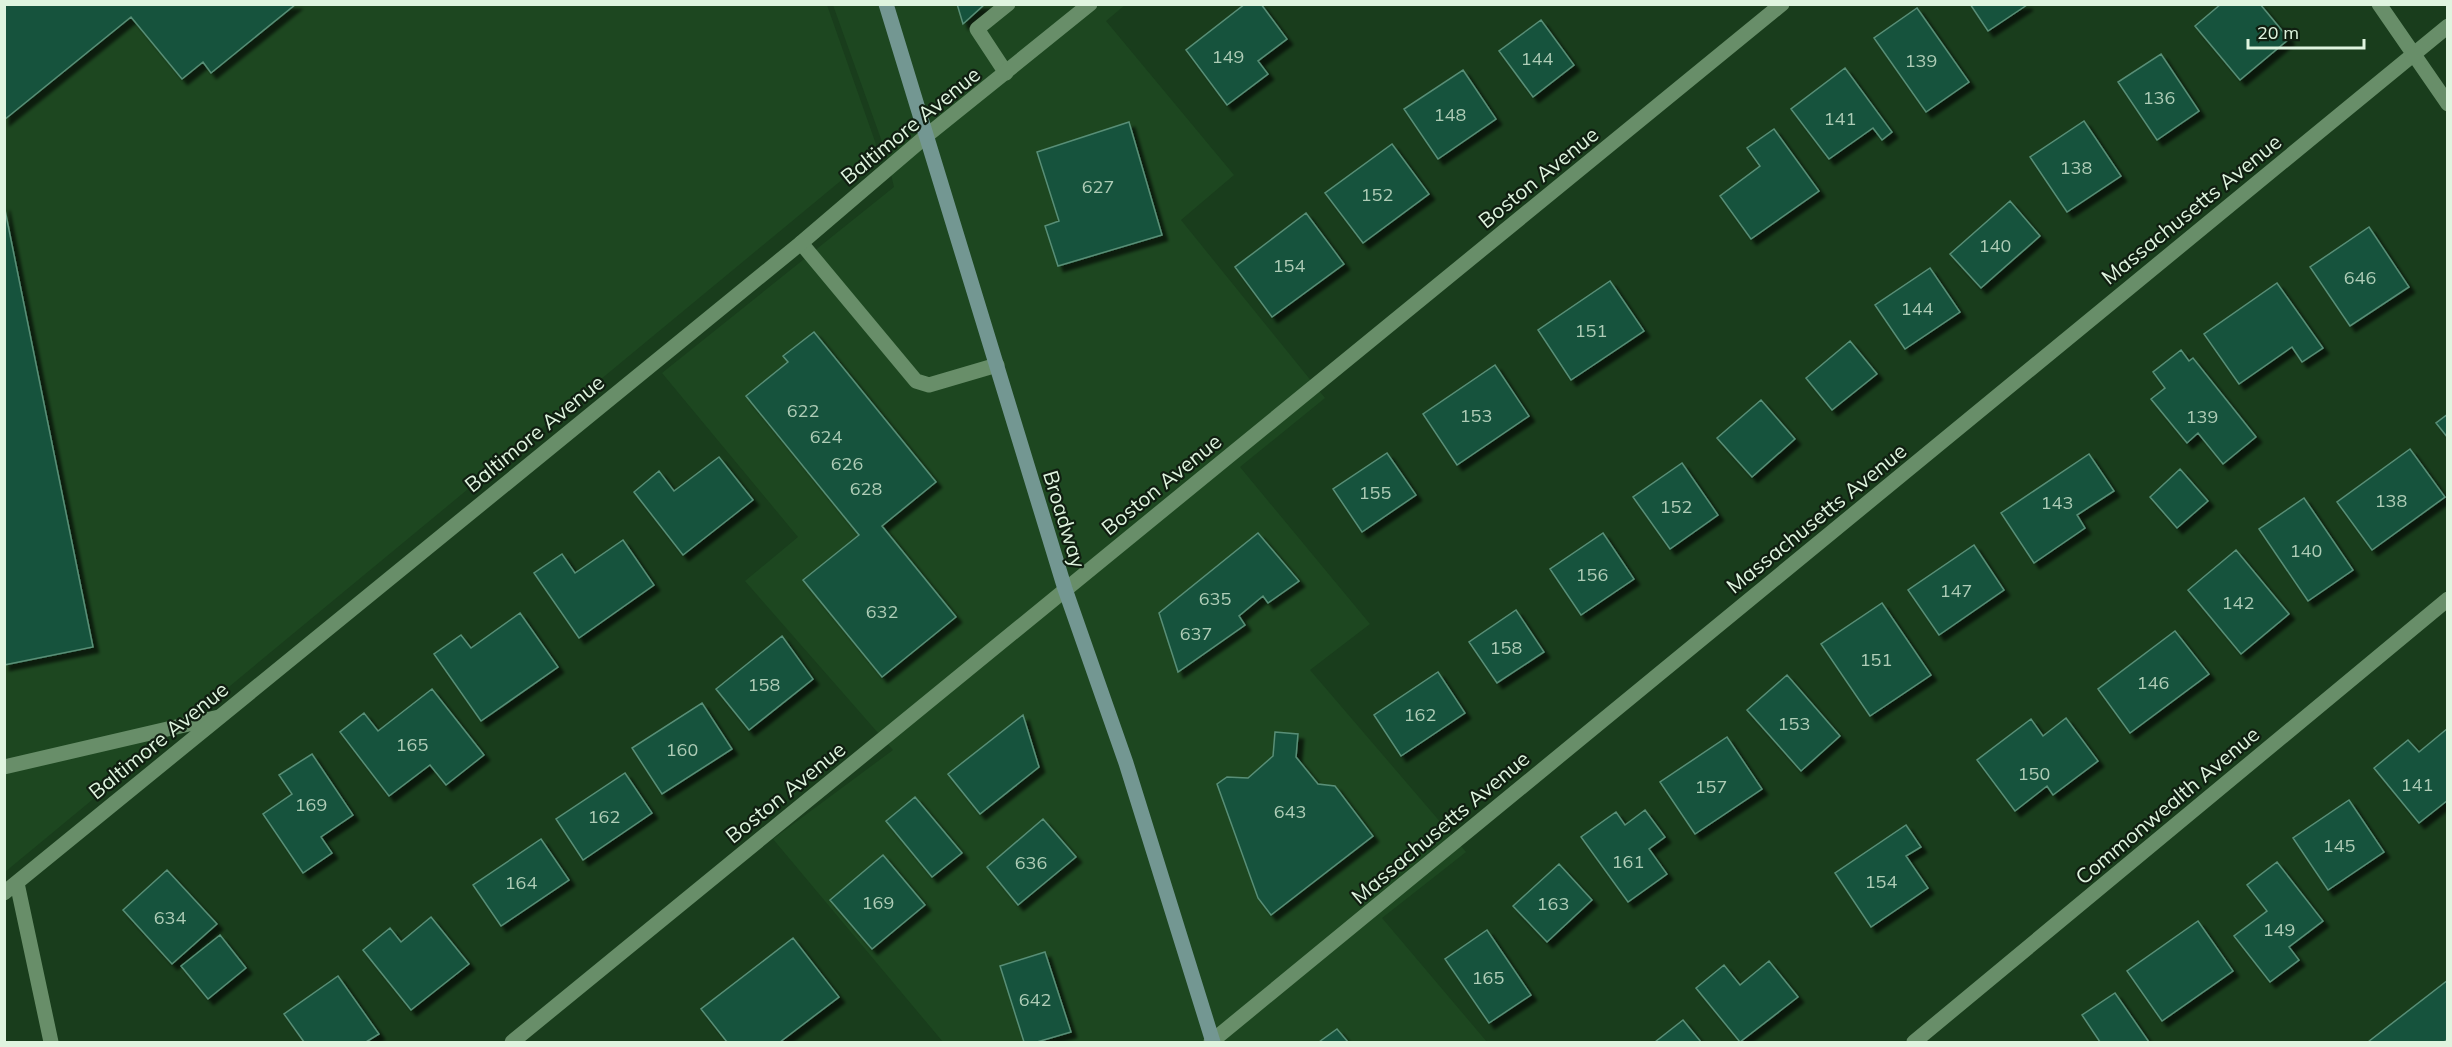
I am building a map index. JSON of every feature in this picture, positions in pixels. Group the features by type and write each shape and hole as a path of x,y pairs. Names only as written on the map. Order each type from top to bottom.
{"main road":[{"name":"Broadway","path":"886,4 1065,589 1126,763 1212,1042"}],"street":[{"path":"1006,73 977,29 1008,4"},
{"name":"Baltimore Avenue","path":"4,893 801,243 925,137 1090,4"},
{"name":"Boston Avenue","path":"512,1042 1782,4"},
{"path":"2379,4 2448,104"},
{"name":"Massachusetts Avenue","path":"1212,1042 2448,26"},
{"path":"801,243 916,381 929,385 997,365"},
{"name":"Commonwealth Avenue","path":"1914,1042 2448,599"},
{"path":"4,767 219,717"},
{"path":"17,883 51,1042"}],"shaded area":[{"path":"5,5 827,5 878,150 5,872"},
{"path":"833,5 1125,5 1106,21 1234,175 1181,220 1325,398 1240,467 1370,624 1310,670 1466,852 1382,918 1487,1042 943,1042 773,839 893,750 745,581 798,537 662,373 894,187 886,153"}],"building":[{"path":"4,4 296,4 211,73 203,62 182,79 131,17 4,120"},
{"path":"957,4 985,4 963,24"},
{"path":"1245,4 1261,4 1287,39 1258,61 1268,74 1227,105 1186,50"},
{"path":"1970,4 2026,4 2027,5 1988,31"},
{"path":"2221,4 2260,4 2289,39 2240,80 2195,26"},
{"path":"1917,8 1969,82 1926,112 1874,38"},
{"path":"1541,20 1574,65 1533,97 1499,51"},
{"path":"2161,54 2199,111 2157,140 2118,82"},
{"path":"1845,68 1892,132 1882,140 1873,128 1829,159 1791,109"},
{"path":"1463,70 1496,119 1438,159 1404,109"},
{"path":"2084,121 2121,176 2067,212 2030,157"},
{"path":"1129,122 1162,235 1058,266 1045,226 1059,221 1037,152"},
{"path":"1774,129 1819,191 1751,239 1720,196 1760,166 1747,148"},
{"path":"1392,144 1429,194 1363,243 1325,193"},
{"path":"2010,201 2040,236 1981,288 1950,254"},
{"path":"4,205 93,647 4,665"},
{"path":"1306,213 1344,264 1272,317 1235,267"},
{"path":"2369,227 2409,287 2350,326 2310,267"},
{"path":"1930,268 1960,312 1905,349 1875,305"},
{"path":"1610,281 1644,331 1571,380 1538,330"},
{"path":"2277,283 2323,348 2302,362 2292,347 2239,384 2204,334"},
{"path":"814,332 936,482 882,526 956,617 882,677 803,580 859,535 746,396 788,362 783,356"},
{"path":"1850,341 1877,374 1832,410 1806,378"},
{"path":"2181,350 2189,361 2193,358 2256,437 2223,464 2198,433 2187,443 2151,399 2165,388 2153,372"},
{"path":"1495,365 1529,416 1457,465 1423,414"},
{"path":"1761,400 1795,439 1752,477 1717,438"},
{"path":"2448,414 2448,438 2436,423"},
{"path":"2410,449 2445,497 2372,550 2337,502"},
{"path":"1387,453 1416,495 1362,532 1333,489"},
{"path":"2089,454 2114,491 2077,515 2085,528 2034,563 2001,513"},
{"path":"719,457 753,500 683,555 634,492 659,471 674,491"},
{"path":"1682,463 1718,515 1670,549 1633,497"},
{"path":"2180,469 2208,501 2177,528 2150,497"},
{"path":"2304,498 2353,570 2308,601 2259,529"},
{"path":"1258,533 1299,581 1268,603 1263,596 1239,616 1245,625 1178,672 1159,613"},
{"path":"1603,533 1634,579 1581,615 1550,569"},
{"path":"623,540 654,585 579,638 534,573 562,554 575,573"},
{"path":"1974,545 2004,590 1939,635 1908,590"},
{"path":"2236,550 2289,614 2241,654 2188,590"},
{"path":"1882,603 1931,675 1870,716 1821,644"},
{"path":"1516,610 1544,652 1497,683 1469,642"},
{"path":"520,613 558,667 481,721 434,654 461,635 471,648"},
{"path":"2175,631 2209,674 2130,733 2098,689"},
{"path":"782,636 813,679 749,730 716,689"},
{"path":"1438,672 1465,713 1401,756 1374,715"},
{"path":"1787,675 1840,736 1801,771 1747,710"},
{"path":"432,689 484,755 446,785 430,765 389,796 340,732 364,713 378,731"},
{"path":"702,703 732,749 662,794 632,748"},
{"path":"1023,715 1039,767 980,814 948,774"},
{"path":"2066,718 2098,761 2053,795 2047,786 2015,811 1977,760 2031,719 2043,736"},
{"path":"2448,728 2448,800 2419,823 2374,768 2408,740 2419,752"},
{"path":"1275,732 1298,734 1296,757 1318,784 1335,786 1373,836 1271,915 1258,898 1217,784 1227,777 1248,778 1273,756"},
{"path":"1727,737 1762,789 1695,834 1660,782"},
{"path":"312,754 353,815 321,837 332,853 303,873 263,814 292,794 279,775"},
{"path":"625,773 652,813 583,860 556,819"},
{"path":"915,797 962,853 932,877 886,821"},
{"path":"2349,800 2384,852 2328,890 2293,838"},
{"path":"1645,810 1665,837 1649,849 1667,874 1628,902 1581,837 1616,812 1625,825"},
{"path":"1043,819 1076,857 1018,905 987,867"},
{"path":"1906,825 1921,847 1906,856 1928,888 1871,927 1835,873"},
{"path":"541,839 569,880 501,926 473,885"},
{"path":"883,855 925,905 872,949 830,900"},
{"path":"2277,862 2323,921 2289,947 2299,960 2270,982 2234,936 2267,911 2247,885"},
{"path":"1559,864 1592,900 1547,942 1513,906"},
{"path":"167,870 217,924 172,964 123,910"},
{"path":"431,917 469,964 411,1010 363,950 390,928 401,942"},
{"path":"2198,921 2233,971 2162,1021 2127,971"},
{"path":"1487,930 1531,995 1489,1023 1445,959"},
{"path":"220,935 246,968 208,999 181,966"},
{"path":"793,938 839,997 780,1042 727,1042 701,1009"},
{"path":"1045,952 1071,1032 1037,1042 1024,1042 1000,966"},
{"path":"1769,961 1798,997 1740,1042 1696,988 1724,965 1740,985"},
{"path":"338,976 379,1034 366,1042 304,1042 284,1014"},
{"path":"2448,980 2448,1039 2444,1042 2368,1042"},
{"path":"2115,993 2149,1042 2100,1042 2082,1015"},
{"path":"1683,1020 1701,1042 1655,1042"},
{"path":"1337,1029 1348,1042 1319,1042"}]}
